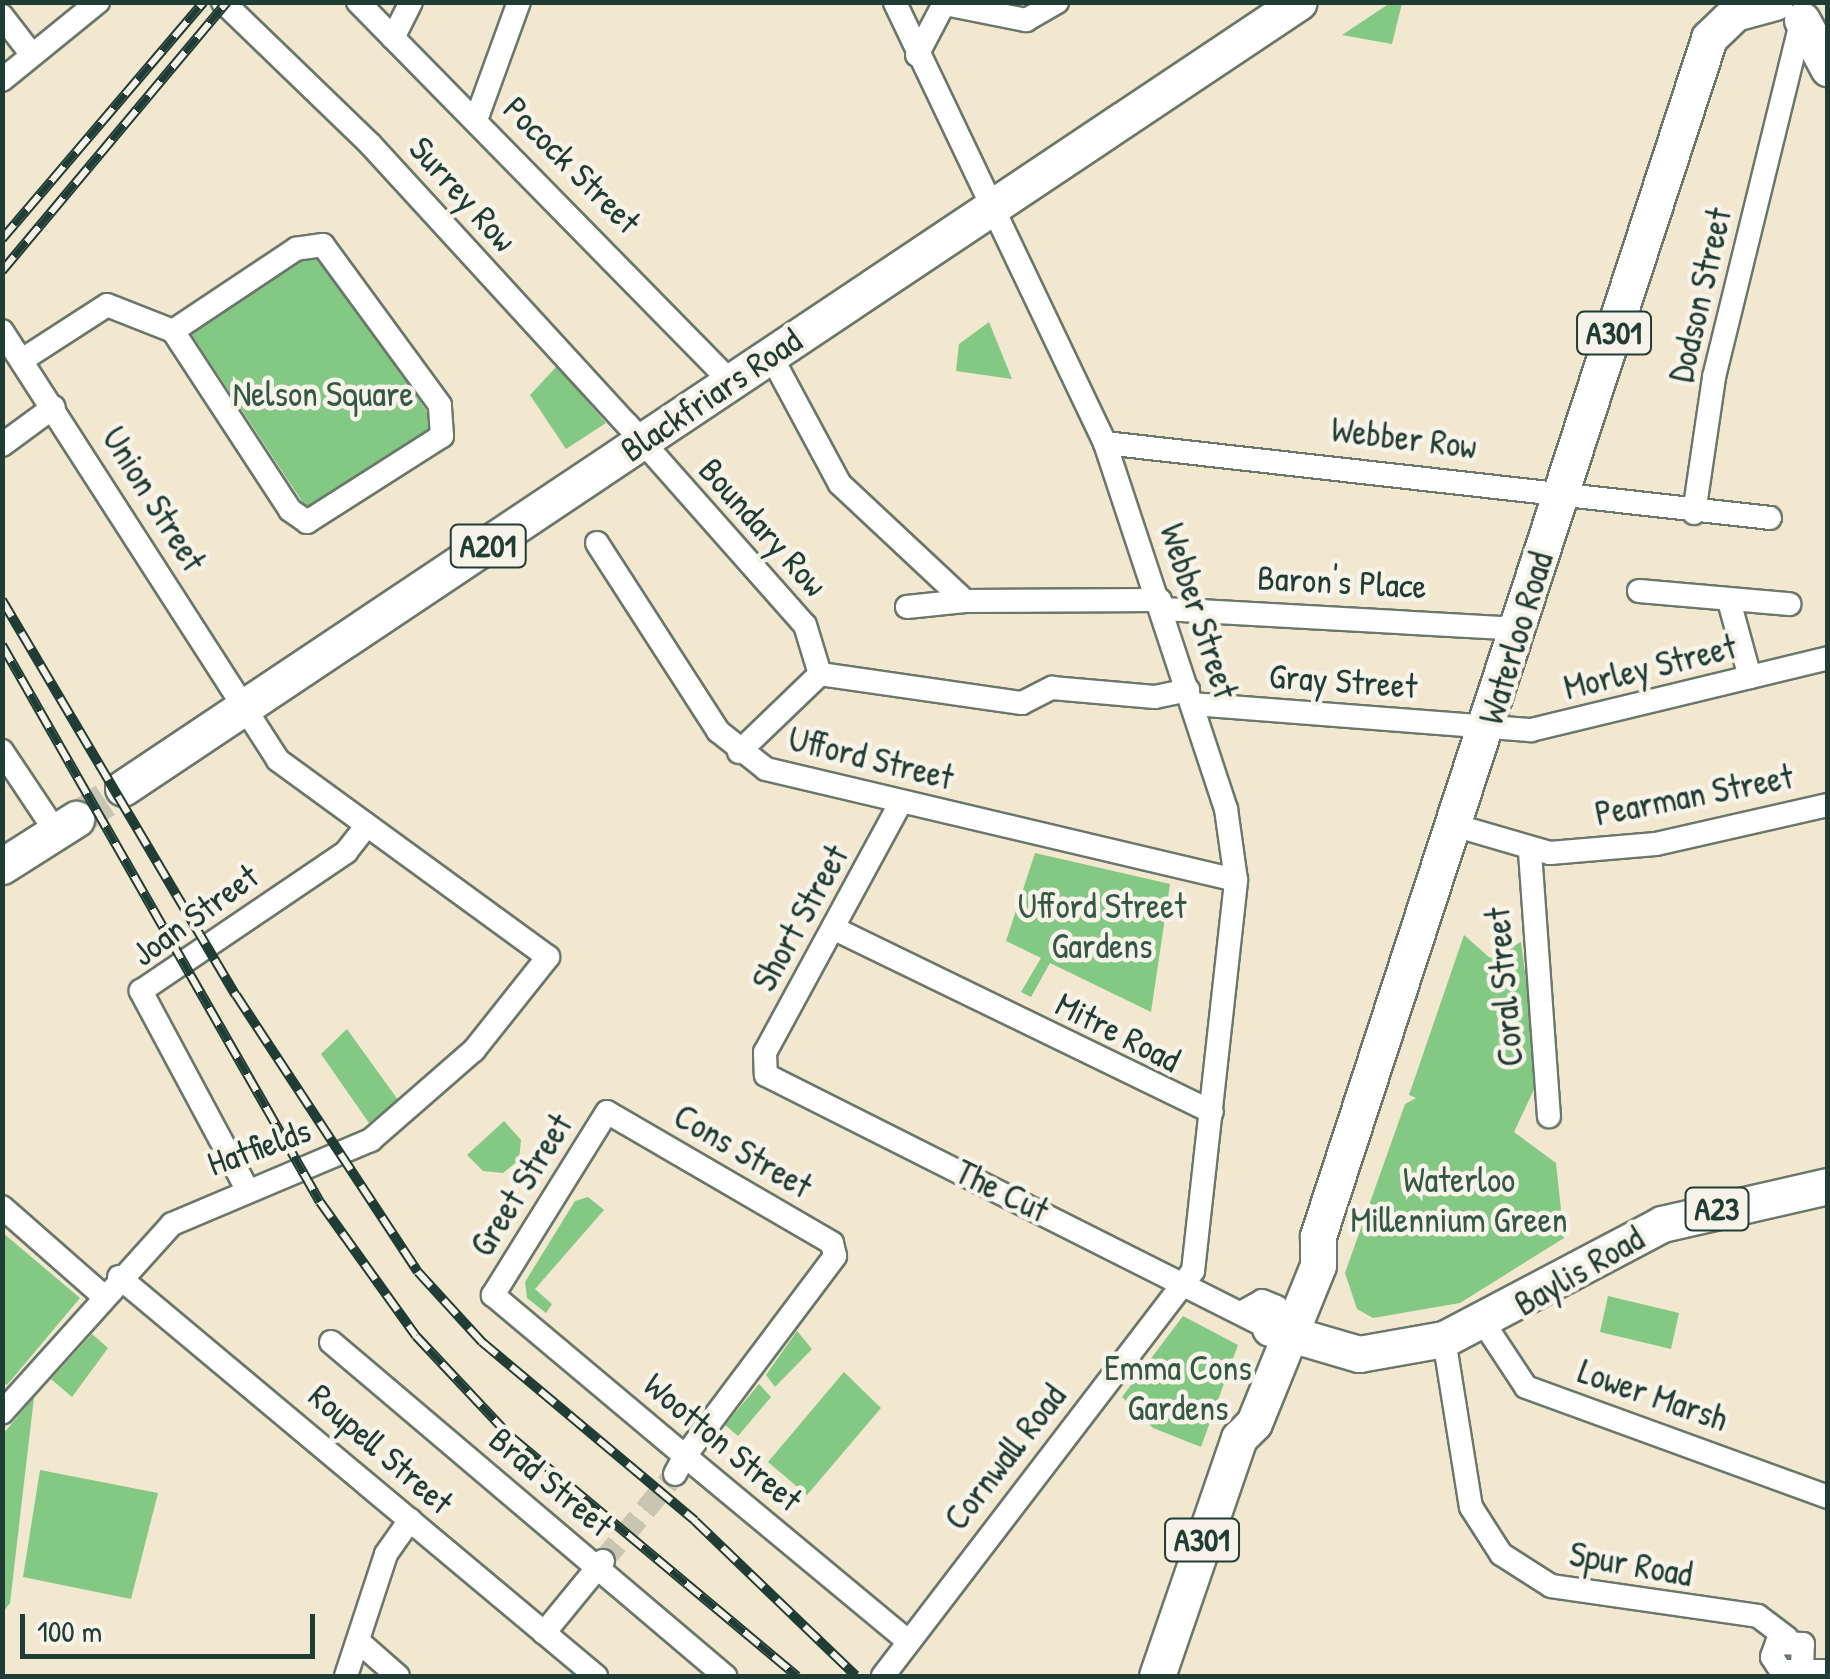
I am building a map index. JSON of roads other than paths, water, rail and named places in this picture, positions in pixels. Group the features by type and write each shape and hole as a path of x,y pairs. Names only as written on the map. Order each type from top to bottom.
{"main road":[{"name":"Blackfriars Road","path":"123,788 1299,2"},
{"name":"Waterloo Road","path":"1157,1676 1239,1438 1236,1418 1275,1319 1318,1265 1318,1236 1457,826 1715,16 1797,14"},
{"path":"1797,14 1828,68"},
{"path":"2,866 66,826"},
{"name":"Baylis Road","path":"1275,1319 1343,1352 1444,1340 1485,1324 1662,1224 1828,1186"}],"street":[{"path":"2,80 98,2"},
{"name":"Surrey Row","path":"223,2 370,144 642,442"},
{"name":"Pocock Street","path":"358,2 731,382"},
{"path":"393,38 411,2"},
{"path":"476,120 519,2"},
{"name":"Webber Street","path":"895,2 989,210 1105,444 1226,809 1236,880 1200,1240 1185,1284"},
{"path":"917,55 945,3 1026,20 1056,2"},
{"name":"Dodson Street","path":"1694,513 1714,376 1797,14"},
{"path":"2,16 32,55"},
{"path":"22,360 107,305 173,330 290,510 307,522 442,436 440,405 323,245 296,249 173,330"},
{"name":"Union Street","path":"2,332 54,407 243,706"},
{"path":"771,356 840,484 965,601"},
{"path":"2,445 54,407"},
{"name":"Boundary Row","path":"642,442 804,625 820,674"},
{"name":"Webber Row","path":"1105,444 1694,513"},
{"path":"1694,513 1770,518"},
{"name":"Ufford Street","path":"597,544 739,752 766,769 1236,880"},
{"path":"1638,591 1789,604"},
{"name":"Baron's Place","path":"907,607 965,601 1161,605 1518,628"},
{"path":"1729,601 1750,677"},
{"name":"Morley Street","path":"1488,728 1546,729 1750,677 1826,666"},
{"path":"739,752 820,674"},
{"name":"Gray Street","path":"820,674 1022,703 1052,688 1190,697 1488,728"},
{"path":"243,706 278,760 364,829"},
{"path":"2,750 66,826"},
{"name":"Short Street","path":"762,1068 900,802"},
{"name":"Pearman Street","path":"1457,826 1530,852 1656,844 1828,805"},
{"name":"Hatfields","path":"2,1413 102,1295 184,1214 385,1129 474,1050 548,958 364,829"},
{"name":"Joan Street","path":"247,1190 141,991 346,852 364,829"},
{"name":"Coral Street","path":"1530,852 1549,1116"},
{"name":"Mitre Road","path":"834,928 1212,1112"},
{"name":"The Cut","path":"762,1068 1185,1284 1275,1319"},
{"name":"Cons Street","path":"608,1112 832,1243 835,1256 680,1465"},
{"name":"Greet Street","path":"493,1295 608,1112"},
{"path":"2,1206 102,1295"},
{"name":"Roupell Street","path":"119,1277 326,1445 596,1676"},
{"name":"Cornwall Road","path":"883,1676 1185,1284"},
{"name":"Wootton Street","path":"493,1295 680,1465 909,1642"},
{"name":"Lower Marsh","path":"1485,1324 1510,1371 1536,1392 1828,1497"},
{"name":"Spur Road","path":"1444,1340 1471,1506 1501,1554 1536,1580 1597,1599 1767,1620 1828,1672"},
{"name":"Brad Street","path":"331,1342 406,1398 725,1676"},
{"path":"346,1676 376,1584 410,1520"},
{"path":"544,1633 600,1564"},
{"path":"358,1640 398,1676"}],"tunnel":[{"path":"76,819 123,788"},
{"path":"603,1561 675,1474"}],"railway":[{"path":"2,239 204,2"},
{"path":"2,271 227,2"},
{"path":"2,600 236,995 418,1272 482,1342 695,1521 856,1676"},
{"path":"2,645 320,1202 416,1336 511,1437 797,1676"}],"park label":[{"name":"Nelson Square","path":"323,394"},
{"name":"Ufford Street Gardens","path":"1102,926"},
{"name":"Waterloo Millennium Green","path":"1459,1200"},
{"name":"Emma Cons Gardens","path":"1178,1388"}]}
